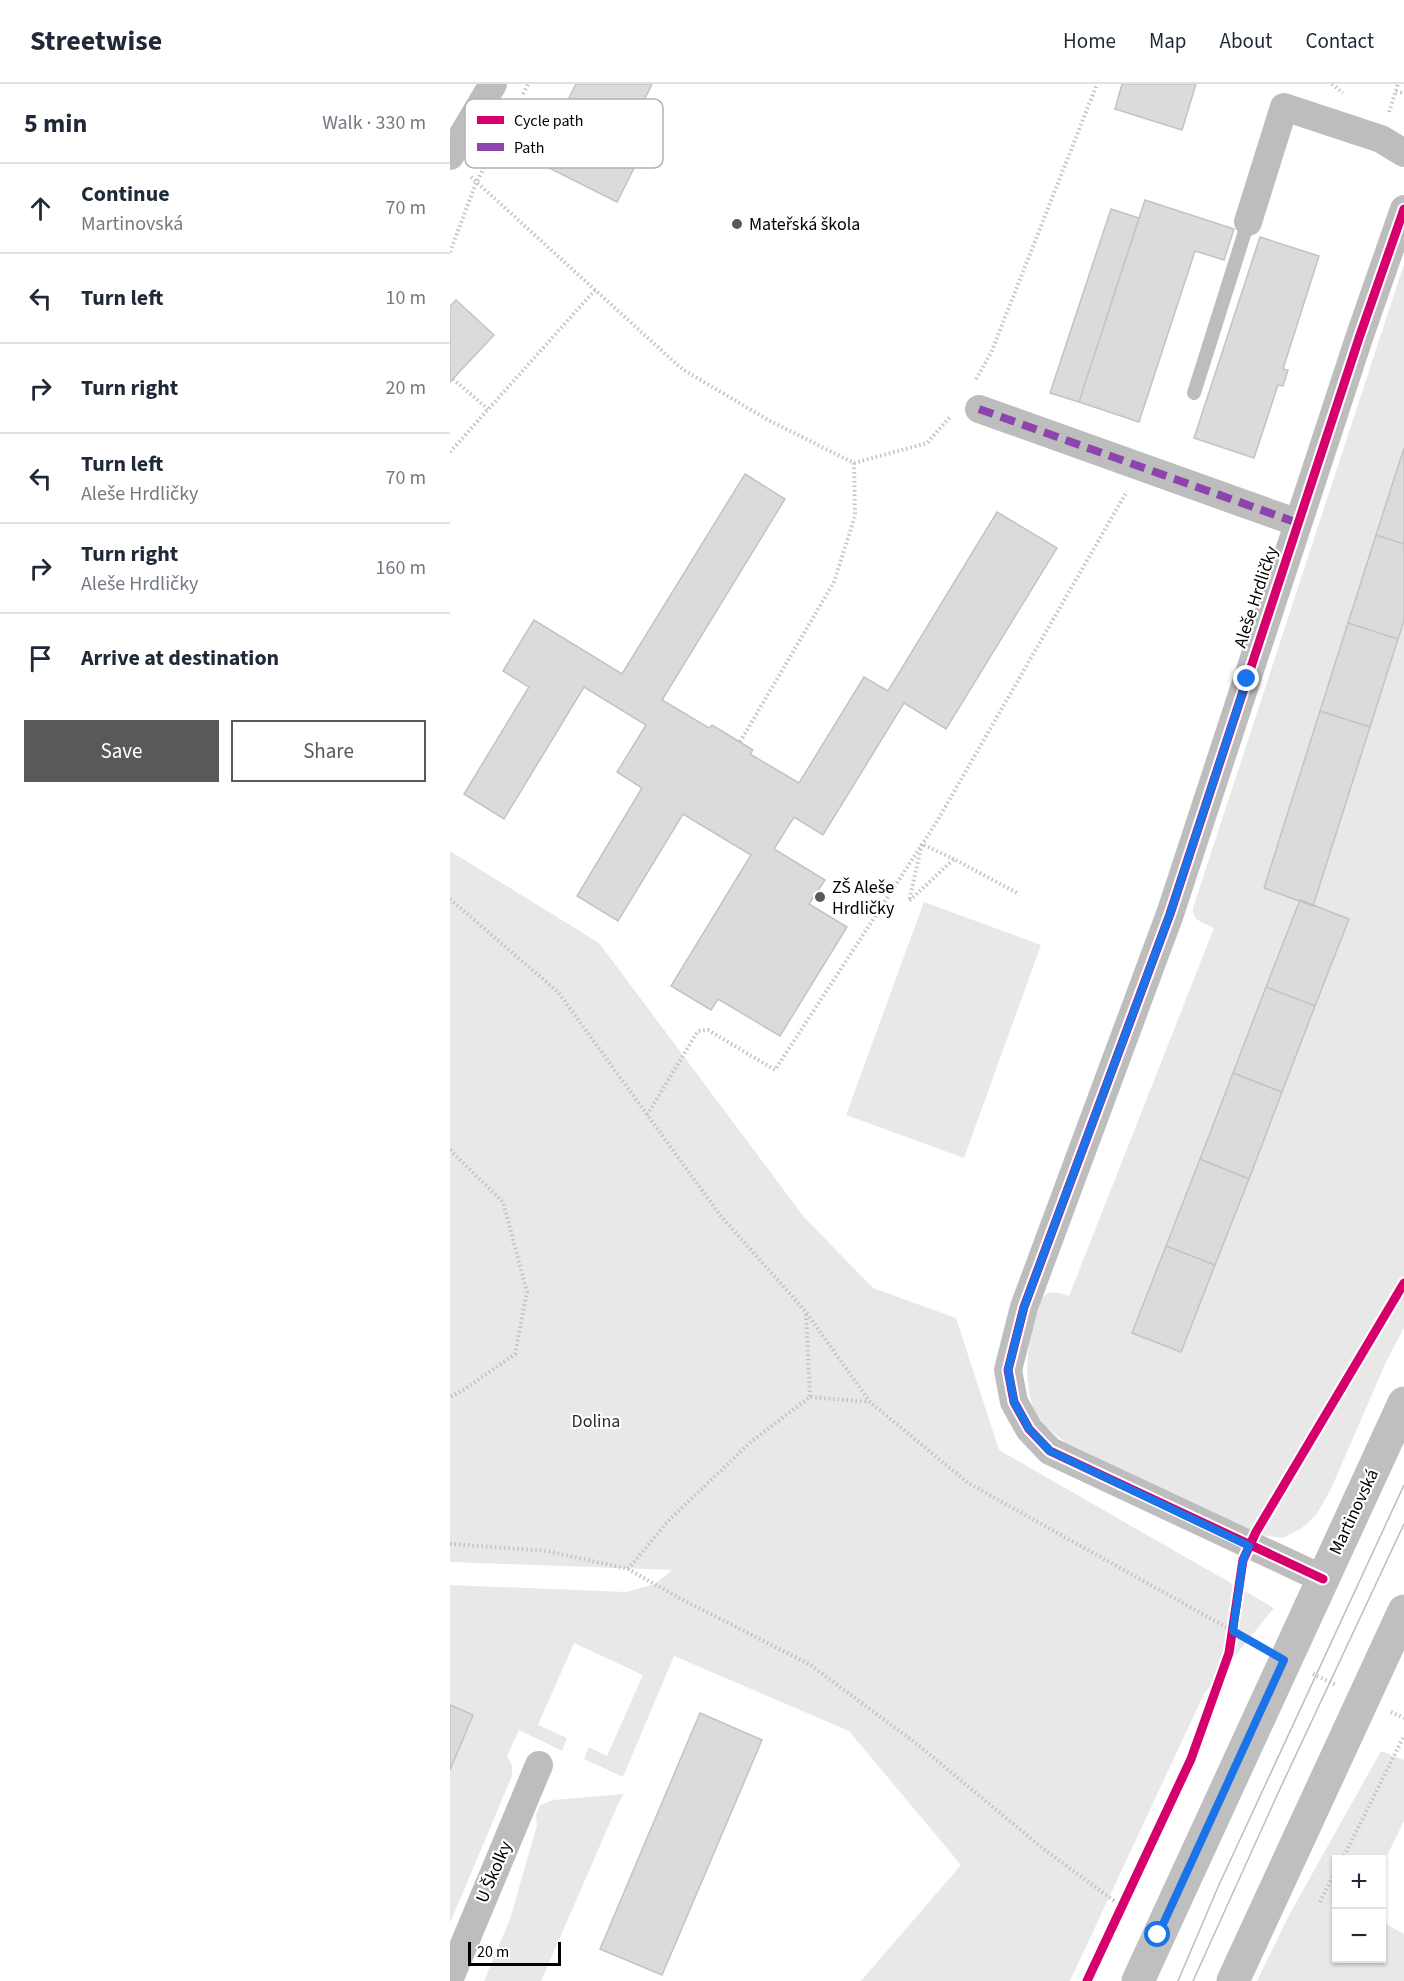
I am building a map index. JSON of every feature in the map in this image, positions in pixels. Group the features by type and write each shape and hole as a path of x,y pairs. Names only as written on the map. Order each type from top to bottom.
{"street":[{"path":"487,99 493,84"},
{"path":"1248,222 1284,107 1381,139 1404,153"},
{"path":"459,165 465,151"},
{"name":"Aleše Hrdličky","path":"1323,1579 1050,1451 1029,1429 1014,1402 1008,1370 1024,1307 1170,914 1404,209"},
{"path":"970,400 1140,467 1298,524"},
{"name":"Martinovská","path":"1138,1981 1404,1403"},
{"path":"1233,1981 1404,1611"},
{"name":"U Školky","path":"450,1978 539,1765"}],"lane":[{"path":"1194,393 1248,222"}],"path":[{"path":"520,99 528,84"},
{"path":"459,165 476,183 682,369 768,420 854,463 927,443 970,400 991,353 1097,84"},
{"path":"1388,117 1398,84"},
{"path":"1396,91 1404,93"},
{"path":"450,252 476,183 484,168"},
{"path":"450,452 595,290"},
{"path":"453,379 488,409"},
{"path":"740,742 834,582 855,516 854,463"},
{"path":"647,1115 698,1031 708,1030 776,1070 922,844 1140,467"},
{"path":"922,844 1019,894"},
{"path":"922,844 909,901 954,859"},
{"path":"450,899 558,992 720,1215 806,1312 870,1402 968,1483 1284,1660 1404,1718"},
{"path":"450,1150 503,1202 526,1292 515,1354 450,1397"},
{"path":"806,1312 810,1396"},
{"path":"628,1569 671,1518 752,1441 810,1396 870,1402"},
{"path":"450,1544 547,1551 628,1569 681,1599 809,1664 917,1744 1041,1847 1121,1906"},
{"path":"1231,1642 1235,1619"},
{"path":"1344,1855 1404,1736"},
{"path":"1320,1902 1332,1878"},
{"path":"1117,1917 1126,1895"}],"green space":[{"path":"1404,264 1404,1328 1386,1362 1331,1489 1316,1515 1302,1528 1283,1538 1262,1535 1249,1530 1065,1442 1045,1425 1035,1412 1028,1388 1029,1347 1034,1321 1043,1297 1052,1292 1069,1296 1214,928 1197,919 1193,908"},
{"name":"Dolina","path":"450,851 599,943 804,1217 873,1288 956,1318 999,1450 1274,1608 1204,1694 1070,1981 861,1981 961,1865 849,1731 674,1656 623,1777 584,1759 589,1747 607,1756 643,1675 574,1643 538,1725 567,1738 562,1751 519,1730 507,1756 512,1765 512,1776 450,1923 450,1585 626,1592 655,1584 672,1570 450,1562"},
{"path":"924,902 1041,945 964,1158 846,1115"},
{"path":"1381,1751 1404,1760 1404,1821 1386,1858 1386,1855 1332,1855 1332,1963 1386,1963 1386,1924 1404,1934 1404,1981 1257,1981 1288,1917"},
{"path":"624,1794 541,1981 484,1981 510,1919 537,1825 536,1815 540,1805 553,1800"}],"building":[{"path":"576,84 652,84 645,99 568,99"},
{"path":"1122,84 1196,84 1182,130 1115,109"},
{"path":"549,168 634,168 617,202"},
{"path":"1145,200 1234,229 1224,260 1195,251 1139,422 1079,402"},
{"path":"1111,209 1139,218 1079,402 1050,393"},
{"path":"1260,237 1319,256 1283,369 1288,370 1283,386 1278,385 1254,458 1194,438"},
{"path":"456,300 494,335 450,382 450,306"},
{"path":"1404,448 1404,544 1376,535"},
{"path":"745,474 785,499 662,700 709,728 712,725 753,750 750,754 799,783 864,677 888,691 997,512 1057,548 946,729 904,703 823,835 794,817 774,849 825,880 809,904 847,927 780,1036 718,999 711,1010 671,986 751,855 683,814 618,921 577,896 642,788 617,772 646,725 584,687 504,819 464,794 529,687 503,671 534,620 622,674"},
{"path":"1376,535 1404,544 1404,621 1398,639 1348,623"},
{"path":"1348,623 1398,639 1370,727 1320,711"},
{"path":"1320,711 1370,727 1313,906 1264,888"},
{"path":"1300,900 1349,919 1315,1006 1266,987"},
{"path":"1266,987 1315,1006 1282,1092 1233,1073"},
{"path":"1233,1073 1282,1092 1249,1179 1200,1159"},
{"path":"1200,1159 1249,1179 1215,1265 1166,1246"},
{"path":"1166,1246 1215,1265 1181,1352 1132,1333"},
{"path":"450,1705 473,1715 450,1770"},
{"path":"700,1713 762,1740 662,1975 600,1949"}],"tram line":[{"path":"1178,1981 1218,1887 1404,1485"},
{"path":"1193,1981 1404,1524"}],"marked path":[{"path":"979,409 1298,523"}],"cycle path":[{"path":"1323,1579 1050,1451 1029,1429 1014,1402 1008,1370 1024,1307 1170,914 1359,338 1404,209"},
{"path":"1087,1981 1191,1759 1229,1653 1243,1560 1256,1532 1404,1283"}],"place":[{"name":"Mateřská škola","path":"737,224"},
{"name":"ZŠ Aleše Hrdličky","path":"820,897"}],"route":[{"path":"1158,1935 1284,1660 1233,1631 1243,1560 1249,1546 1050,1451 1029,1429 1014,1402 1008,1370 1024,1307 1170,914 1247,679"}]}
